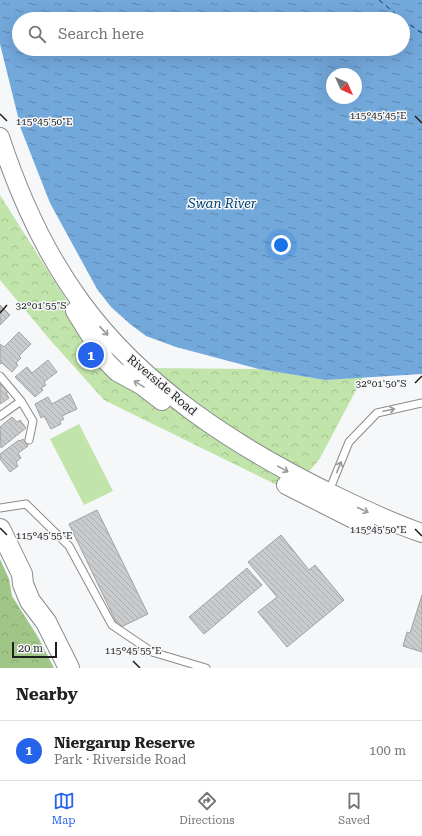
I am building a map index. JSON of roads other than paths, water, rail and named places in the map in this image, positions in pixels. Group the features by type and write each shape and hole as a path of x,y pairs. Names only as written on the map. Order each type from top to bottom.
{"main road":[{"path":"0,529 22,574 23,584 30,601 46,622 69,668"},
{"path":"0,552 21,607 42,640 56,668"}],"street":[{"name":"Riverside Road","path":"0,137 25,204 63,277 100,326 132,361 204,419 365,525 422,546"},
{"name":"Riverside Road","path":"0,164 11,197 30,238 106,361 118,372 141,385 210,437 265,473 326,498 363,510 422,533"}],"lane":[{"path":"0,376 21,401 33,421 29,440"},
{"path":"0,416 21,401"},
{"path":"326,498 349,442 377,413 422,403"},
{"path":"0,508 26,504 69,546 112,625 152,652 206,668"}],"water":[{"name":"Swan River","path":"0,0 422,0 422,374 325,380 259,369 176,347 146,336 111,307 97,289 50,203 21,129 0,44"}],"place":[{"name":"Niergarup Reserve","path":"91,355"}]}
